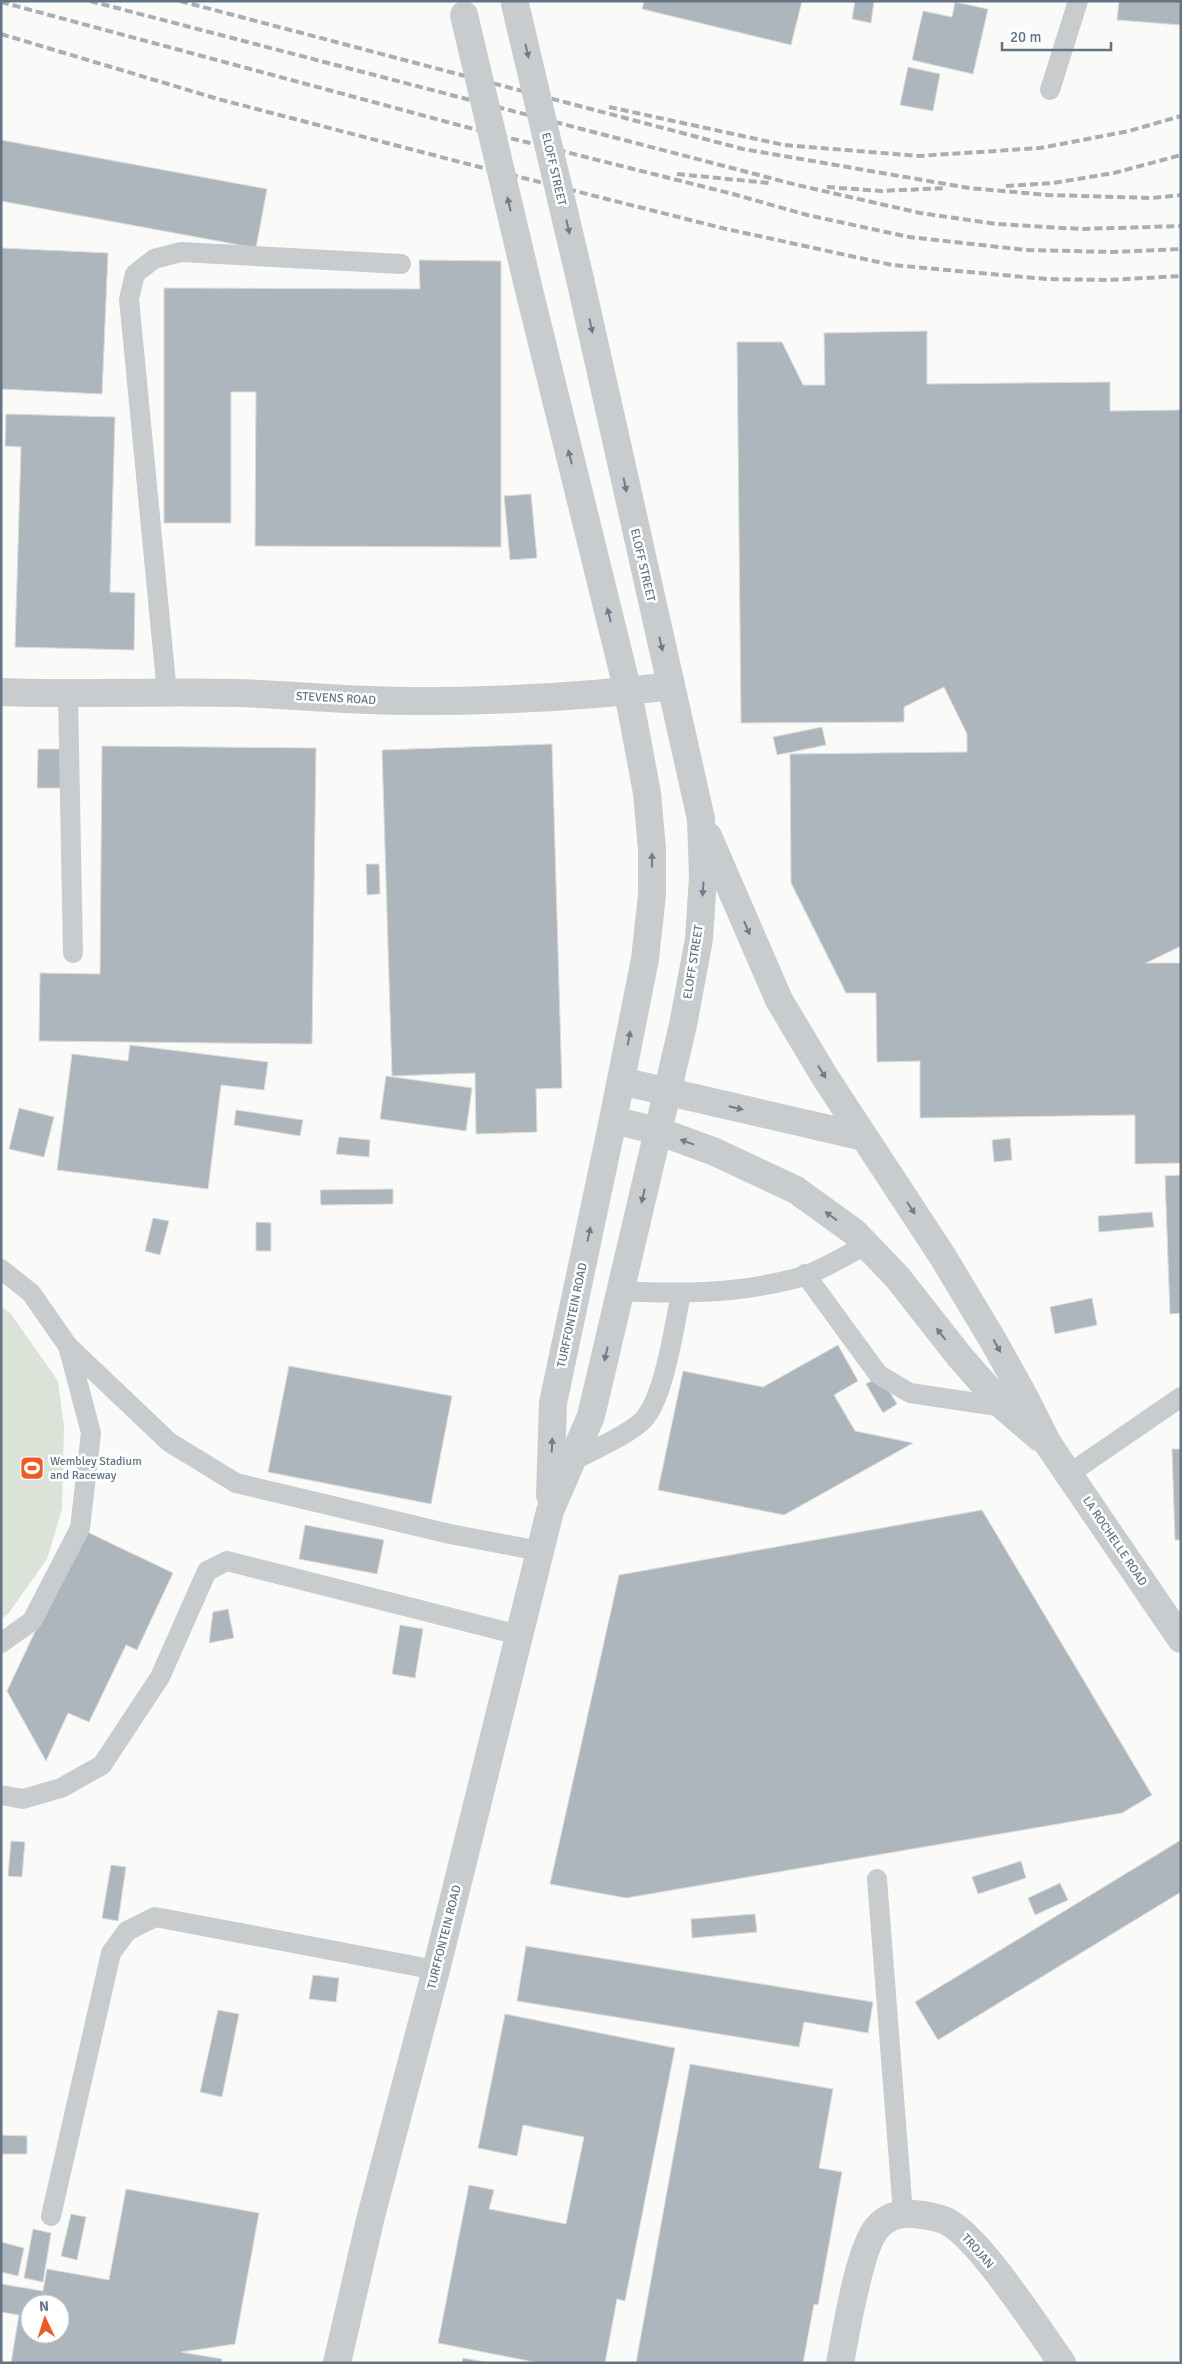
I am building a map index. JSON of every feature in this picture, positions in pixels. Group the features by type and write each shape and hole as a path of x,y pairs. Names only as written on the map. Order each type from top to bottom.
{"street":[{"name":"ELOFF STREET","path":"515,3 580,279 701,819 704,877 699,939 683,1025 658,1131"},
{"path":"463,8 528,286 628,692 647,793 652,849 652,895 645,959 613,1120 658,1131 714,1152 796,1190 854,1232 898,1278 960,1357 1004,1407 1048,1444"},
{"name":"STEVENS ROAD","path":"1,692 68,695 167,693 412,701 515,700 628,692 671,686"},
{"path":"701,819 779,1000 864,1137 943,1257 994,1342 1048,1444"},
{"path":"621,1081 864,1137"},
{"name":"TURFFONTEIN ROAD","path":"550,1511 553,1403 613,1120"},
{"name":"TURFFONTEIN ROAD","path":"337,2363 371,2216 436,1970 550,1511 591,1416 658,1131"},
{"name":"LA ROCHELLE ROAD","path":"1048,1444 1181,1639"},
{"path":"840,2363 864,2250 876,2228 888,2218 903,2213"},
{"name":"TROJAN","path":"903,2213 945,2220 966,2236 990,2263 1062,2363"}],"lane":[{"path":"1050,90 1078,1"},
{"path":"167,693 129,299 135,274 154,258 181,252 401,264"},
{"path":"68,695 73,953"},
{"path":"620,1292 680,1294 736,1289 790,1280 866,1245"},
{"path":"1,1269 32,1294 68,1346 169,1442 236,1482 450,1534 540,1551"},
{"path":"805,1274 878,1374 910,1393 1004,1407"},
{"path":"571,1462 630,1429 644,1419 655,1397 669,1357 680,1294"},
{"path":"1,1643 32,1621 80,1528 91,1432 68,1346"},
{"path":"1069,1474 1181,1397"},
{"path":"1,1795 23,1799 61,1788 102,1765 160,1677 207,1571 227,1561 519,1635"},
{"path":"877,1879 903,2213"},
{"path":"51,2216 111,1953 127,1931 155,1917 436,1970"}],"shaded area":[{"name":"Wembley Stadium and Raceway","path":"1,1306 11,1314 58,1381 64,1427 62,1509 47,1559 8,1614 1,1619"}],"building":[{"path":"644,1 802,1 791,45 642,9"},
{"path":"855,1 874,1 871,23 852,19"},
{"path":"1119,1 1181,1 1181,25 1117,20"},
{"path":"955,2 988,9 973,74 912,60 923,11 952,17"},
{"path":"908,67 940,74 933,111 900,105"},
{"path":"1,140 267,189 256,248 1,201"},
{"path":"1,248 108,253 102,394 1,389"},
{"path":"419,260 501,261 501,547 255,546 256,392 231,392 231,523 164,523 164,288 420,289"},
{"path":"927,331 927,384 1110,382 1110,411 1181,410 1181,946 1146,963 1181,963 1181,1163 1135,1164 1135,1115 920,1118 920,1061 877,1062 876,993 846,993 791,883 790,754 967,752 967,734 944,687 904,707 904,722 741,723 737,342 782,342 803,385 825,385 824,333"},
{"path":"6,414 115,417 110,592 135,593 134,650 15,647 21,447 5,446"},
{"path":"531,494 537,558 510,560 504,496"},
{"path":"822,727 826,745 777,755 773,737"},
{"path":"552,744 562,1088 536,1089 537,1132 476,1134 475,1073 392,1076 382,750"},
{"path":"102,746 316,748 312,1044 39,1041 40,973 100,974"},
{"path":"38,749 65,749 64,788 37,788"},
{"path":"366,864 379,864 380,894 367,895"},
{"path":"130,1045 268,1062 264,1090 221,1085 208,1189 57,1170 72,1054 128,1061"},
{"path":"386,1076 472,1088 466,1131 380,1119"},
{"path":"19,1108 54,1117 44,1157 9,1149"},
{"path":"236,1110 303,1120 300,1136 234,1125"},
{"path":"339,1137 370,1140 369,1157 336,1154"},
{"path":"1010,1138 1012,1160 994,1162 992,1140"},
{"path":"1181,1175 1181,1313 1170,1314 1165,1176"},
{"path":"393,1189 393,1204 321,1205 320,1190"},
{"path":"1152,1212 1154,1227 1099,1232 1098,1216"},
{"path":"153,1218 169,1221 160,1255 145,1251"},
{"path":"256,1222 271,1223 271,1251 256,1251"},
{"path":"1092,1298 1097,1325 1055,1334 1050,1307"},
{"path":"838,1345 858,1381 834,1395 855,1431 913,1443 784,1515 658,1490 683,1371 763,1387"},
{"path":"289,1366 452,1396 431,1504 268,1472"},
{"path":"880,1376 897,1404 883,1413 866,1384"},
{"path":"1172,1449 1181,1449 1181,1540 1175,1540"},
{"path":"982,1510 1152,1795 1122,1813 626,1898 550,1884 619,1575"},
{"path":"305,1525 384,1540 377,1574 299,1559"},
{"path":"83,1530 173,1573 137,1650 126,1645 89,1722 68,1713 46,1761 7,1691"},
{"path":"228,1609 234,1638 209,1643 213,1612"},
{"path":"400,1625 423,1629 415,1678 392,1674"},
{"path":"1181,1840 1181,1892 938,2040 915,2002"},
{"path":"11,1841 25,1842 22,1877 8,1876"},
{"path":"1021,1861 1026,1878 978,1894 972,1877"},
{"path":"111,1865 126,1867 118,1921 102,1918"},
{"path":"1060,1883 1068,1900 1035,1915 1028,1898"},
{"path":"755,1914 757,1932 692,1938 691,1919"},
{"path":"526,1946 873,2002 868,2033 804,2022 799,2047 517,2001"},
{"path":"313,1975 339,1978 336,2002 309,1999"},
{"path":"218,2010 239,2014 222,2097 200,2092"},
{"path":"505,2014 675,2048 625,2301 617,2299 605,2363 539,2363 438,2343 469,2185 494,2190 489,2209 566,2224 584,2137 523,2125 517,2156 478,2148"},
{"path":"690,2064 833,2089 819,2168 842,2172 818,2305 814,2304 803,2363 636,2363"},
{"path":"1,2135 27,2136 27,2154 1,2154"},
{"path":"126,2189 259,2213 235,2344 181,2352 222,2359 221,2363 11,2363 19,2315 1,2312 1,2284 43,2291 47,2269 109,2280"},
{"path":"71,2214 86,2217 77,2260 61,2256"},
{"path":"33,2229 51,2233 43,2282 24,2278"},
{"path":"1,2242 24,2248 18,2276 1,2272"},
{"path":"463,2358 491,2363 462,2363"}],"railway":[{"path":"90,1 797,185 920,213 997,224 1081,229 1181,226"},
{"path":"180,1 743,149 969,188 1048,195 1152,198 1181,195"},
{"path":"1,2 466,127 733,194 807,215 909,237 1026,250 1113,252 1181,249"},
{"path":"1,34 218,99 460,162 722,228 892,265 1046,279 1108,280 1181,276"},
{"path":"609,107 784,145 919,156 1040,148 1129,131 1181,116"},
{"path":"1006,186 1053,183 1114,173 1181,155"},
{"path":"677,174 769,183"},
{"path":"827,187 881,191 947,188"}],"place":[{"name":"Wembley Stadium and Raceway","path":"32,1468"}]}
